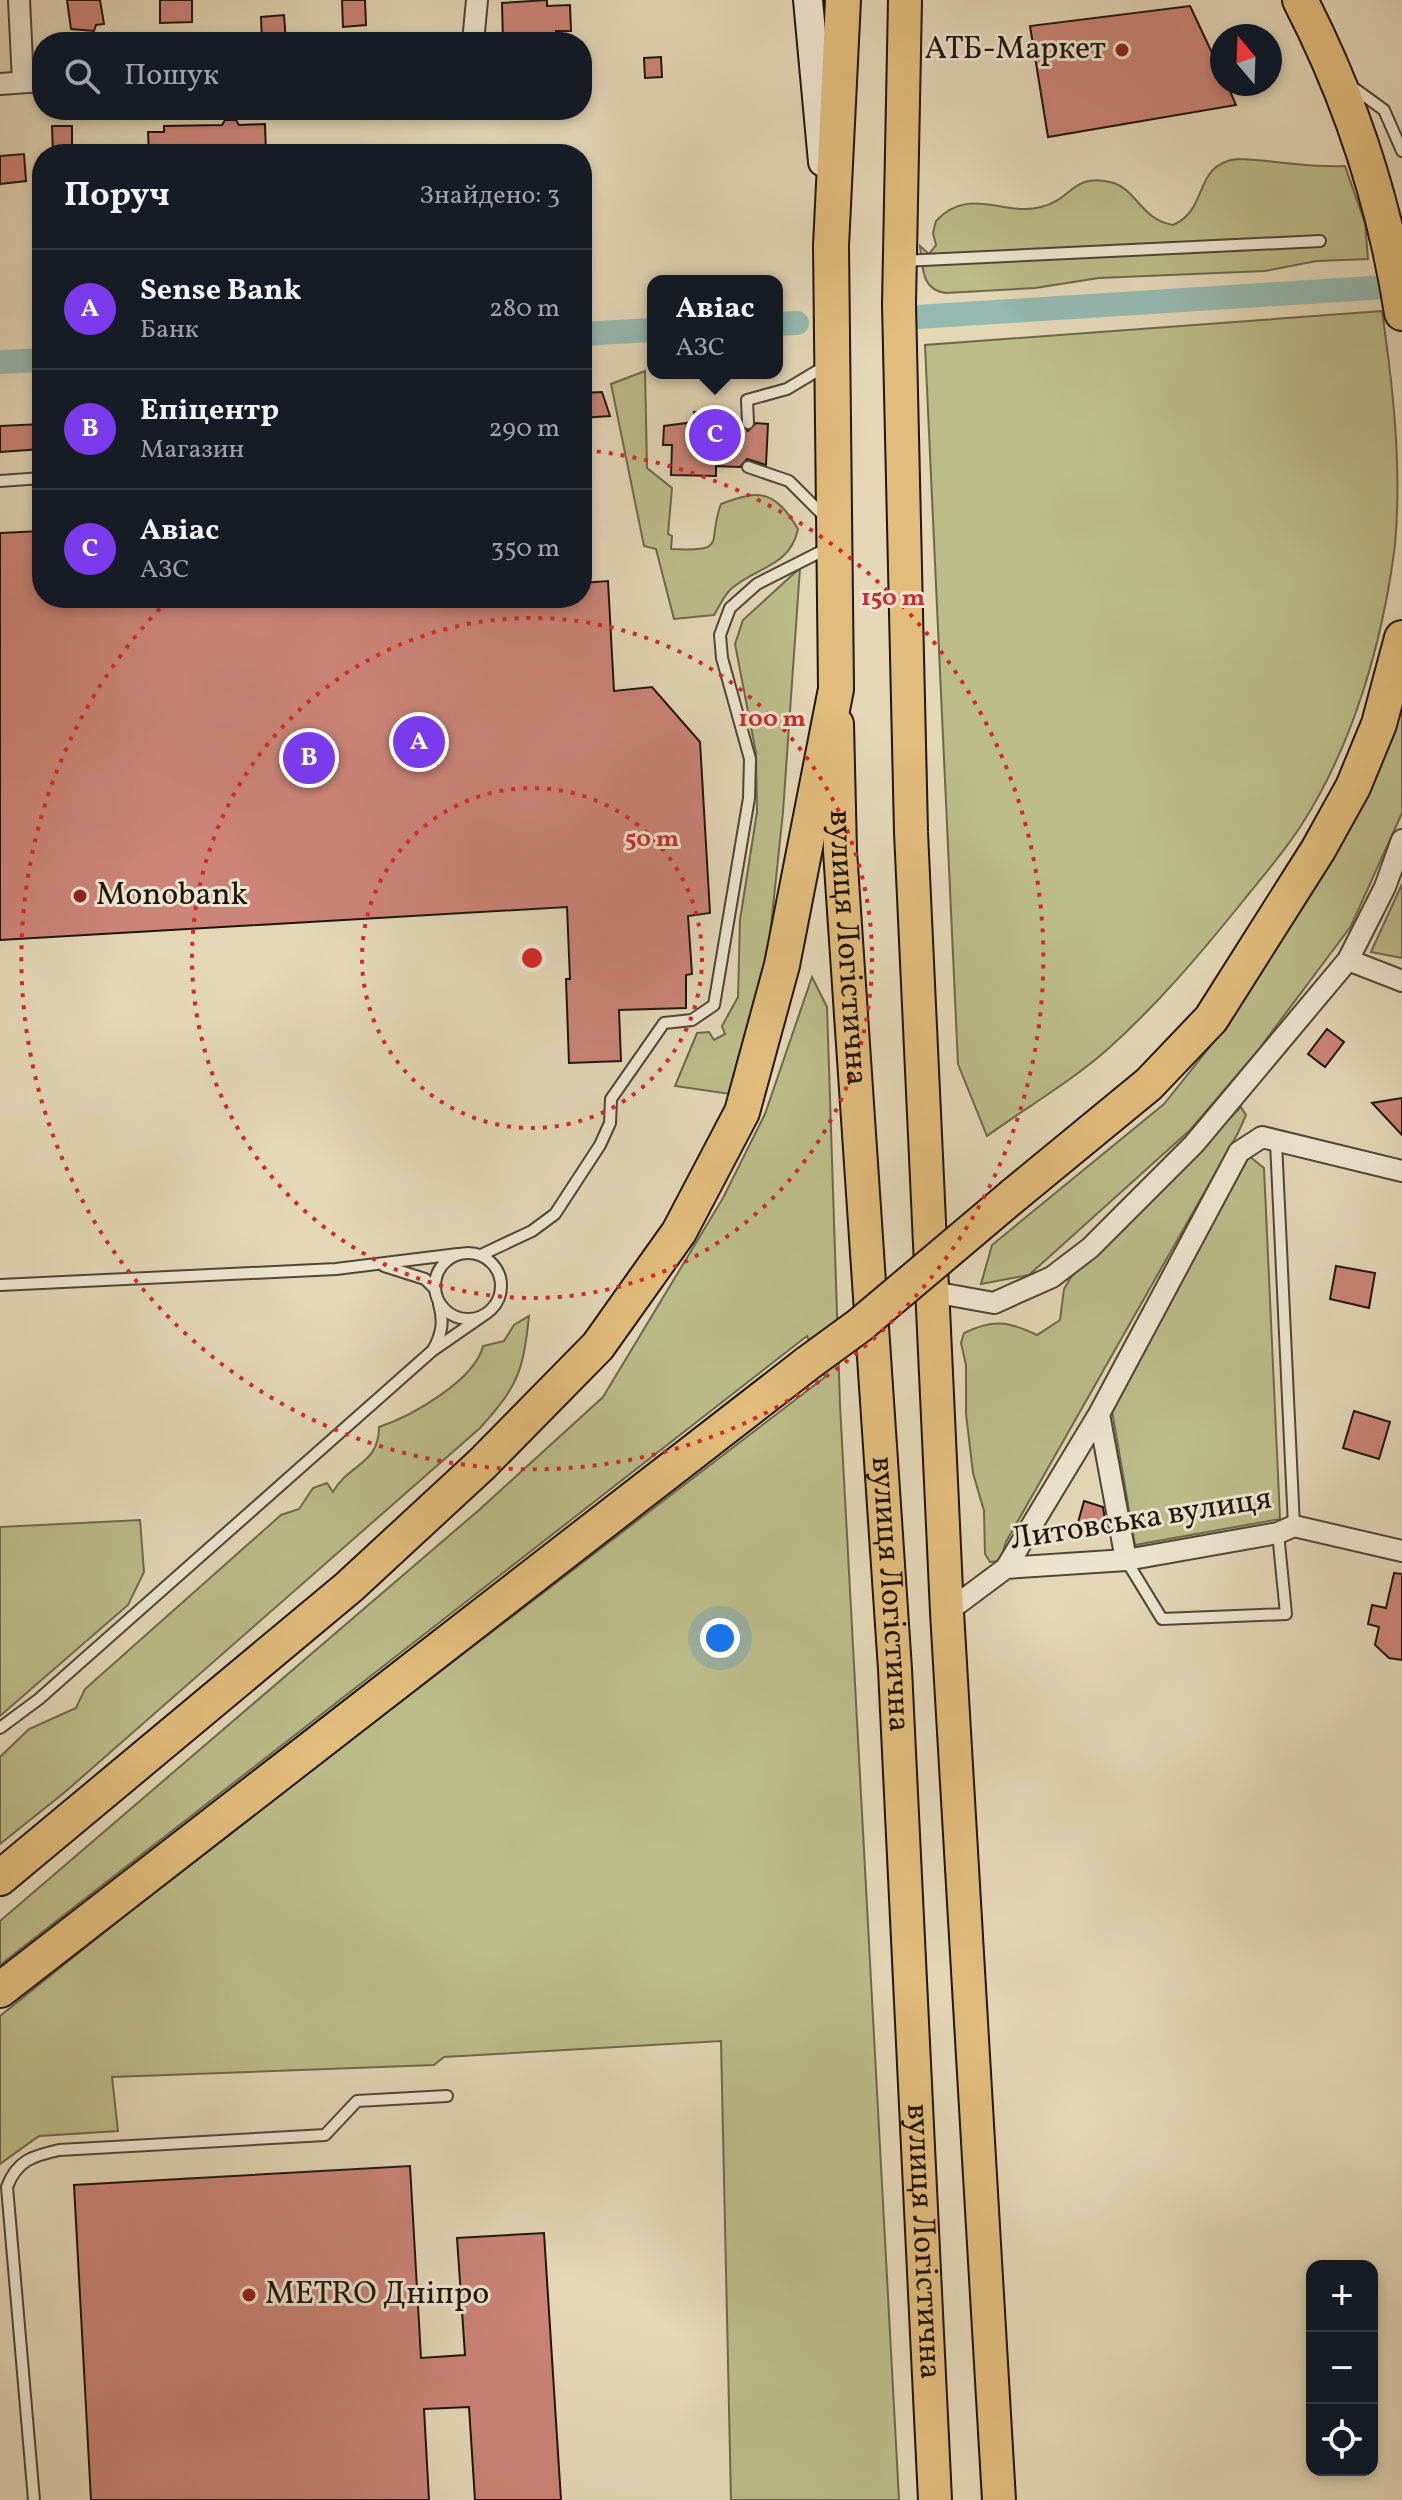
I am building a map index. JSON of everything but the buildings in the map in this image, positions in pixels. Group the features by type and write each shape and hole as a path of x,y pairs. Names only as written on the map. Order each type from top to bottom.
{"highway":[{"path":"0,1878 349,1587 482,1464 598,1346 670,1244 742,1112 782,965 836,689 831,246 843,0"},
{"path":"1300,0 1356,123 1393,253 1402,313"},
{"path":"0,1990 860,1325 1149,1084 1211,1019 1318,850 1353,787 1379,724 1402,638"}],"main road":[{"path":"808,0 831,246"},
{"path":"905,0 899,304 911,832 947,1612 999,2500"},
{"name":"вулиця Логістична","path":"836,689 840,851 895,1669 935,2500"}],"street":[{"path":"19,0 32,76"},
{"path":"474,32 477,0"},
{"path":"0,84 32,82"},
{"path":"933,1292 994,1303 1052,1277 1090,1248 1194,1144 1348,960 1385,887 1402,840"},
{"path":"1348,960 1402,981"},
{"path":"1006,1568 1099,1414 1239,1152 1262,1137 1402,1171"},
{"path":"1099,1414 1126,1560"},
{"name":"Литовська вулиця","path":"947,1612 1006,1568 1126,1560 1286,1529 1402,1551"}],"lane":[{"path":"1334,74 1384,110 1402,151"},
{"path":"900,261 1320,241"},
{"path":"748,423 747,400 787,389 832,364"},
{"path":"0,1285 382,1265 458,1254 481,1255 532,1231 555,1214 605,1134 610,1123 611,1099 664,1023 692,1020 714,1005 749,798 750,759 722,658 720,635 730,608 768,578 833,535 789,481 748,467"},
{"path":"0,481 32,479"},
{"path":"1126,1560 1162,1619 1286,1614 1276,1142"},
{"path":"432,1351 440,1337 442,1317 436,1295 440,1267 458,1254"},
{"path":"0,1728 39,1699 432,1351 484,1315 499,1299 501,1279 490,1261 481,1255"},
{"path":"382,1265 425,1279 453,1316 464,1319 484,1315"},
{"path":"34,2500 7,2187 13,2171 30,2156 59,2150 325,2135 357,2101 447,2096"}],"green space":[{"path":"1237,159 1345,166 1365,223 1368,259 1317,261 1265,271 1099,278 1035,288 946,293 932,287 925,277 920,246 929,254 936,245 933,233 936,221 961,205 1041,207 1060,199 1081,183 1100,180 1122,187 1147,212 1173,225 1192,209 1213,170"},
{"path":"1382,311 1395,428 1395,545 1374,654 1364,690 1337,760 1288,844 1162,995 1095,1060 987,1136 958,1064 925,345"},
{"path":"645,371 647,468 672,488 668,534 672,536 671,549 702,549 709,546 721,504 747,496 757,495 775,501 798,529 788,551 731,589 714,615 674,619 656,549 644,546 611,384"},
{"path":"800,568 783,812 764,992 730,1094 675,1086 697,1033 709,1032 714,1040 725,1034 722,1026 738,997 740,920 757,812 756,753 735,644 743,620"},
{"path":"1402,697 1402,813 1351,926 1256,1053 1190,1130 1029,1275 981,1284 992,1245 1164,1104 1232,1019 1371,786"},
{"path":"1402,884 1402,958 1371,952"},
{"path":"812,977 827,1007 840,1405 899,2500 731,2500 721,2041 444,2057 434,2065 112,2077 118,2131 39,2136 0,2164 0,2016 207,1850 825,1377 807,1336 0,1965 0,1921 479,1510 603,1397 723,1198 765,1114"},
{"path":"1241,1107 1246,1115 1238,1133 1006,1542 1000,1561 990,1562 985,1554 984,1511 973,1473 966,1414 966,1365 961,1343 964,1333 984,1325 1000,1324 1037,1335 1060,1320 1064,1289 1071,1277"},
{"path":"1249,1156 1264,1168 1280,1519 1135,1545 1112,1411"},
{"path":"529,1316 521,1365 511,1389 480,1428 65,1792 0,1844 0,1757 29,1729 76,1708 85,1689 281,1515 299,1509 313,1488 327,1483 333,1492 374,1449 379,1427 424,1406 455,1384 478,1359 483,1346 504,1341 514,1325"},
{"path":"140,1520 144,1572 128,1605 0,1716 0,1527"}],"waterway":[{"path":"917,317 1402,286"},
{"path":"783,324 797,323"},
{"path":"592,333 647,330"},
{"path":"0,362 32,360"}],"place":[{"name":"АТБ-Маркет","path":"1122,50"},
{"name":"Авіас","path":"715,435"},
{"name":"Sense Bank","path":"419,742"},
{"name":"Епіцентр","path":"309,758"},
{"name":"Monobank","path":"80,896"},
{"name":"METRO Дніпро","path":"249,2295"}]}
